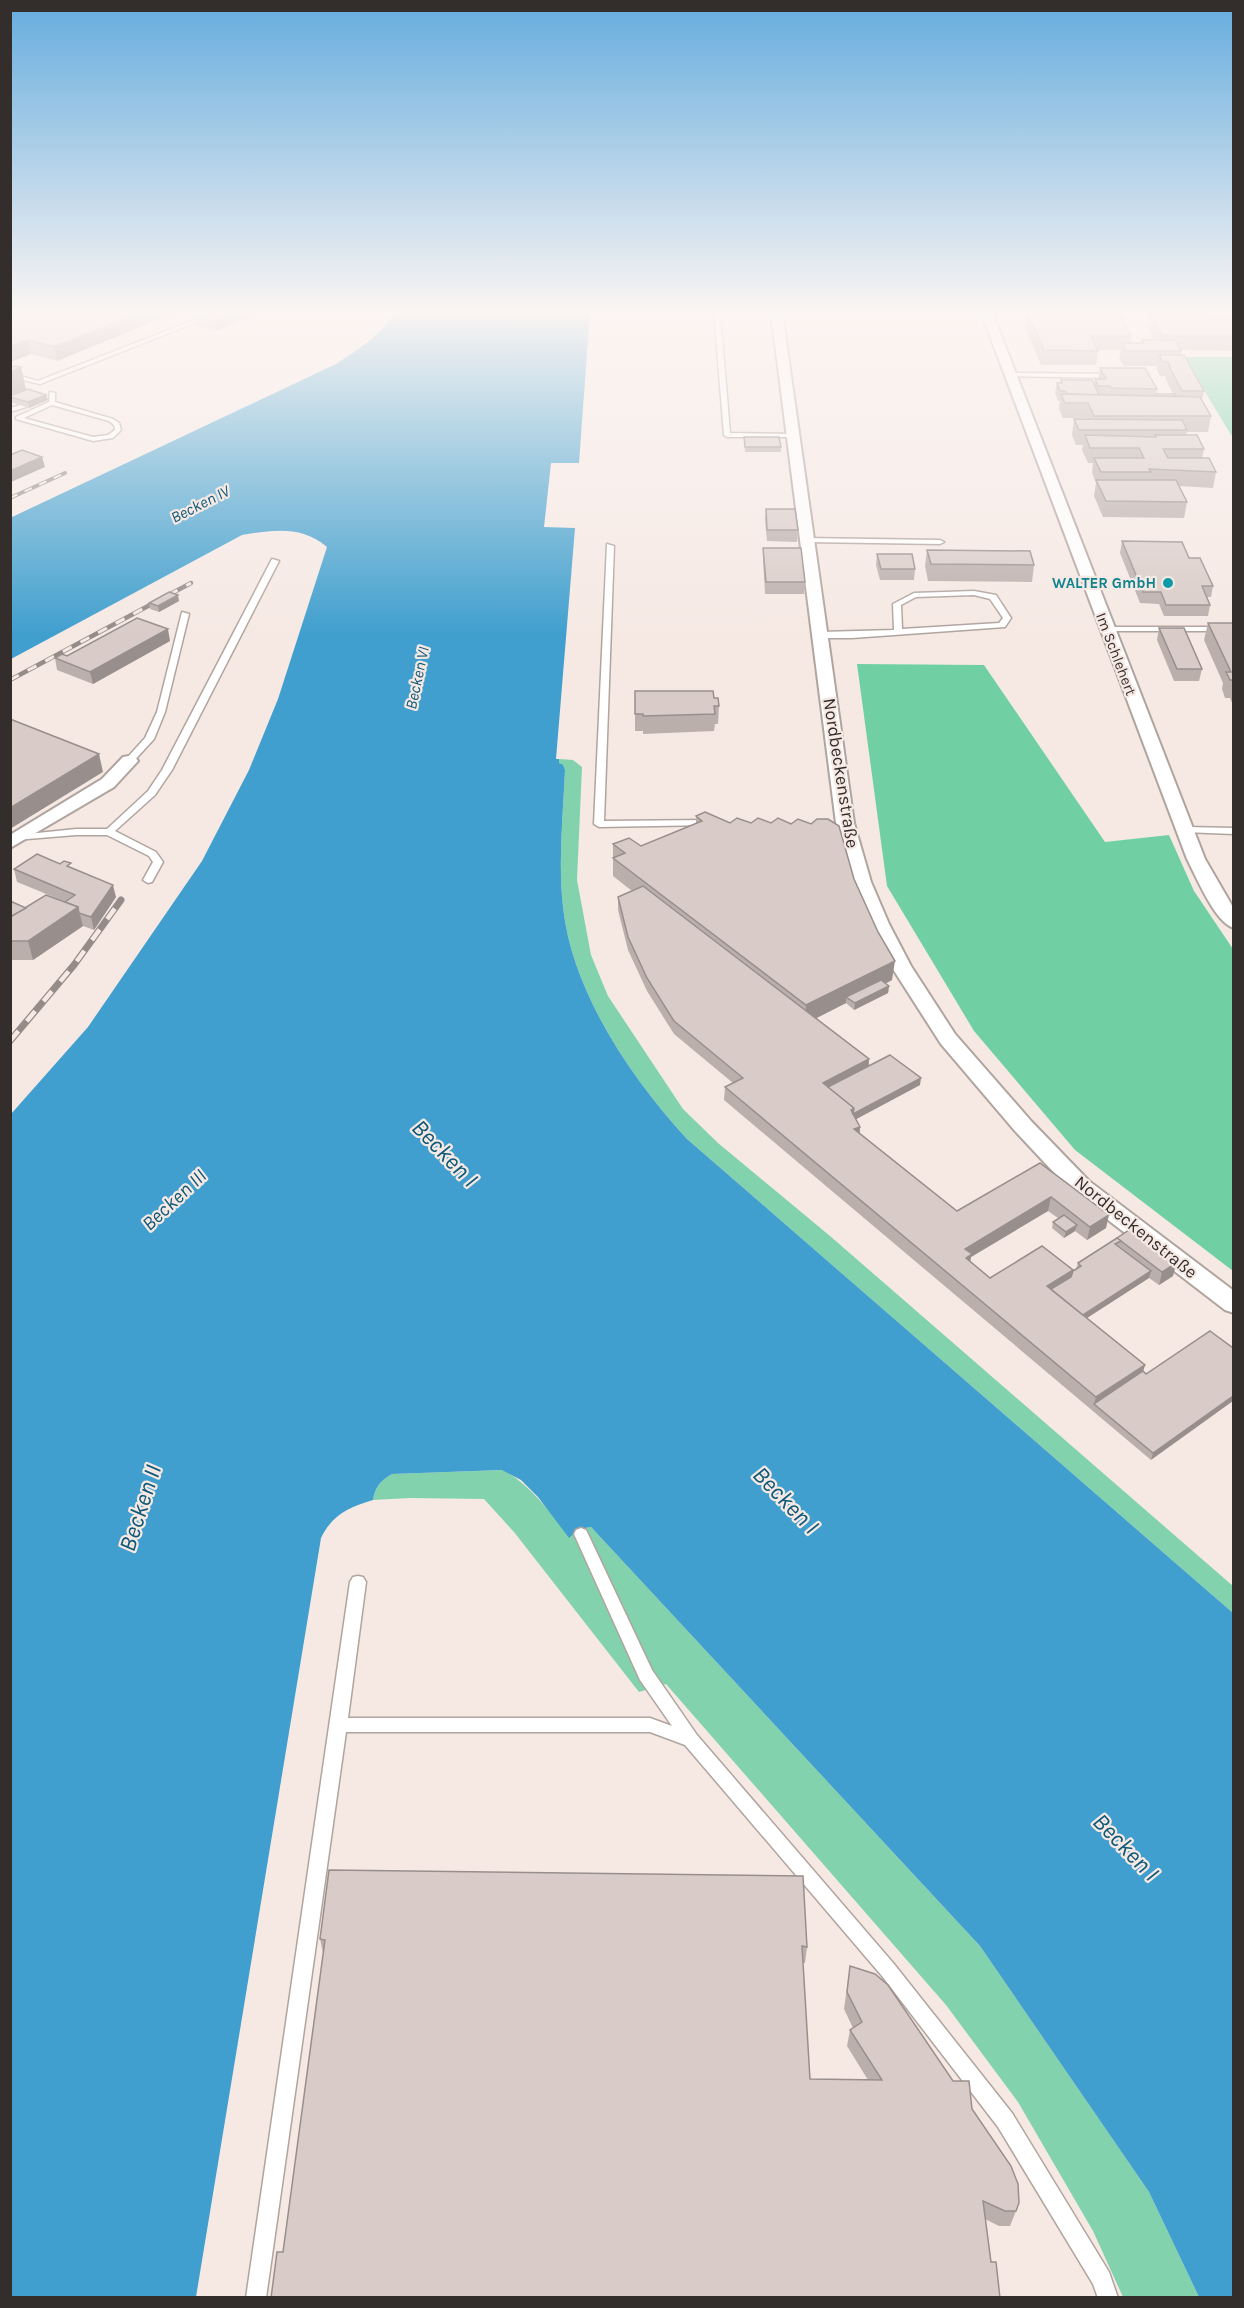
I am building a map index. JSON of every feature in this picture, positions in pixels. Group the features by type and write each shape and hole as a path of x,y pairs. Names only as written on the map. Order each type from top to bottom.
{"street":[{"name":"Nordbeckenstraße","path":"786,420 820,635 839,823 879,924 901,966 948,1039 1023,1126 1081,1187 1233,1304"},
{"name":"Im Schlehert","path":"1027,420 1196,859 1233,922"},
{"path":"14,840 108,783 129,761"}],"lane":[{"path":"24,420 93,439 115,434 118,430 117,424 110,420"},
{"path":"726,420 727,435 788,436"},
{"path":"807,540 940,542"},
{"path":"610,546 599,824 714,824"},
{"path":"109,832 152,793 167,770 275,561"},
{"path":"820,635 898,632 1002,625 1007,618 993,597 974,593 914,595 897,604 898,632"},
{"path":"129,761 149,739 161,712 185,614"},
{"path":"1106,629 1233,629"},
{"path":"1186,830 1233,831"},
{"path":"14,840 76,832 109,832 153,854 158,862 148,880"},
{"path":"581,1534 646,1675 692,1740 888,1970 1005,2120 1102,2279 1108,2298"},
{"path":"256,2298 358,1582"},
{"path":"339,1725 650,1725 692,1740"}],"green space":[{"path":"1222,420 1233,420 1233,438"},
{"path":"857,664 984,665 1105,842 1169,835 1194,891 1233,949 1233,1271 1075,1150 974,1031 887,886"},
{"path":"559,759 573,760 582,767 577,880 591,955 608,996 683,1109 718,1143 830,1236 1233,1586 1233,1613 687,1139 645,1089 607,1032 591,1002 578,971 569,939 563,907 561,873 565,770 559,763"},
{"path":"503,1470 531,1491 569,1537 579,1529 591,1527 980,1946 1149,2192 1199,2297 1123,2297 1093,2231 1018,2102 946,2005 666,1684 639,1692 514,1532 484,1499 373,1500 379,1485 392,1474"}],"water":[{"path":"218,420 582,420 579,463 551,463 544,527 575,528 556,759 559,759 559,763 565,770 561,856 563,907 578,971 607,1032 645,1089 687,1139 1233,1613 1233,2297 1199,2297 1149,2192 980,1946 591,1527 579,1529 569,1538 538,1497 521,1480 502,1470 392,1474 379,1485 373,1500 342,1513 330,1523 321,1538 196,2297 11,2297 11,1114 88,1027 202,861 249,770 278,699 327,547 297,532 275,531 242,535 11,659 10,518"}],"building":[{"path":"1074,420 1182,420 1187,430 1079,430"},
{"path":"1085,435 1156,437 1155,435 1197,435 1204,449 1163,449 1168,458 1209,458 1216,472 1149,469 1151,472 1101,472 1094,458 1144,458 1139,448 1090,448"},
{"path":"744,437 779,437 781,447 745,447"},
{"path":"22,450 42,457 10,471 10,455"},
{"path":"1096,480 1176,480 1187,502 1106,501"},
{"path":"766,509 795,509 798,530 767,530"},
{"name":"WALTER GmbH","path":"1122,541 1182,542 1189,558 1200,558 1213,586 1202,586 1210,605 1166,605 1161,592 1143,592"},
{"path":"763,548 801,548 805,582 766,582"},
{"path":"927,550 1030,551 1034,565 931,564"},
{"path":"877,554 912,554 915,569 881,569"},
{"path":"169,592 178,595 158,606 149,603"},
{"path":"137,618 168,629 90,672 55,658 62,654 67,656"},
{"path":"1208,623 1233,623 1233,680 1230,680 1226,672 1231,672"},
{"path":"1159,628 1184,628 1202,669 1177,669"},
{"path":"635,691 713,691 714,698 718,698 719,706 714,706 715,714 643,716 643,714 635,714"},
{"path":"10,719 99,754 10,808"},
{"path":"705,812 730,823 737,818 751,823 758,818 771,823 778,818 791,824 798,819 811,824 817,819 828,819 839,826 854,879 878,932 895,961 806,1005 613,858 625,853 613,844 629,838 641,846 702,821 696,816"},
{"path":"37,854 60,864 64,861 71,863 67,866 113,885 91,917 79,913 78,907 65,902 75,895 14,869"},
{"path":"643,886 869,1059 823,1083 854,1108 851,1110 860,1127 854,1129 957,1211 1040,1163 1109,1215 1090,1227 1051,1197 965,1249 972,1254 966,1258 990,1278 1042,1246 1073,1270 1047,1286 1145,1365 1096,1397 725,1087 743,1078 674,1021 647,978 628,937 618,897"},
{"path":"46,895 78,907 28,941 10,941 10,917"},
{"path":"10,901 26,908 10,917"},
{"path":"881,980 889,986 855,1003 846,997"},
{"path":"890,1055 921,1078 853,1114 854,1108 828,1087"},
{"path":"1064,1215 1077,1225 1066,1232 1053,1222"},
{"path":"1132,1228 1177,1262 1162,1272 1117,1238"},
{"path":"1117,1238 1121,1241 1115,1244 1151,1271 1083,1315 1051,1289 1071,1277 1073,1271 1081,1266 1078,1263"},
{"path":"1210,1331 1233,1348 1233,1396 1153,1453 1094,1404 1143,1371 1146,1374"},
{"path":"329,1870 803,1876 807,1947 802,1946 810,2079 882,2080 850,2030 862,2022 847,1992 850,1966 875,1974 888,1985 953,2081 969,2081 972,2109 1011,2166 1018,2184 1019,2203 1016,2211 1005,2211 983,2201 991,2262 996,2262 1000,2298 271,2298 277,2252 283,2252 325,1940 320,1939"}],"railway":[{"path":"10,498 65,473"},
{"path":"10,680 191,583"},
{"path":"10,1041 74,965 121,900"}],"place":[{"name":"WALTER GmbH","path":"1168,583"}],"water label":[{"name":"Becken IV","path":"200,504"},
{"name":"Becken VI","path":"417,678"},
{"name":"Becken I","path":"445,1153"},
{"name":"Becken III","path":"174,1200"},
{"name":"Becken I","path":"786,1500"},
{"name":"Becken II","path":"140,1508"},
{"name":"Becken I","path":"1126,1847"}]}
